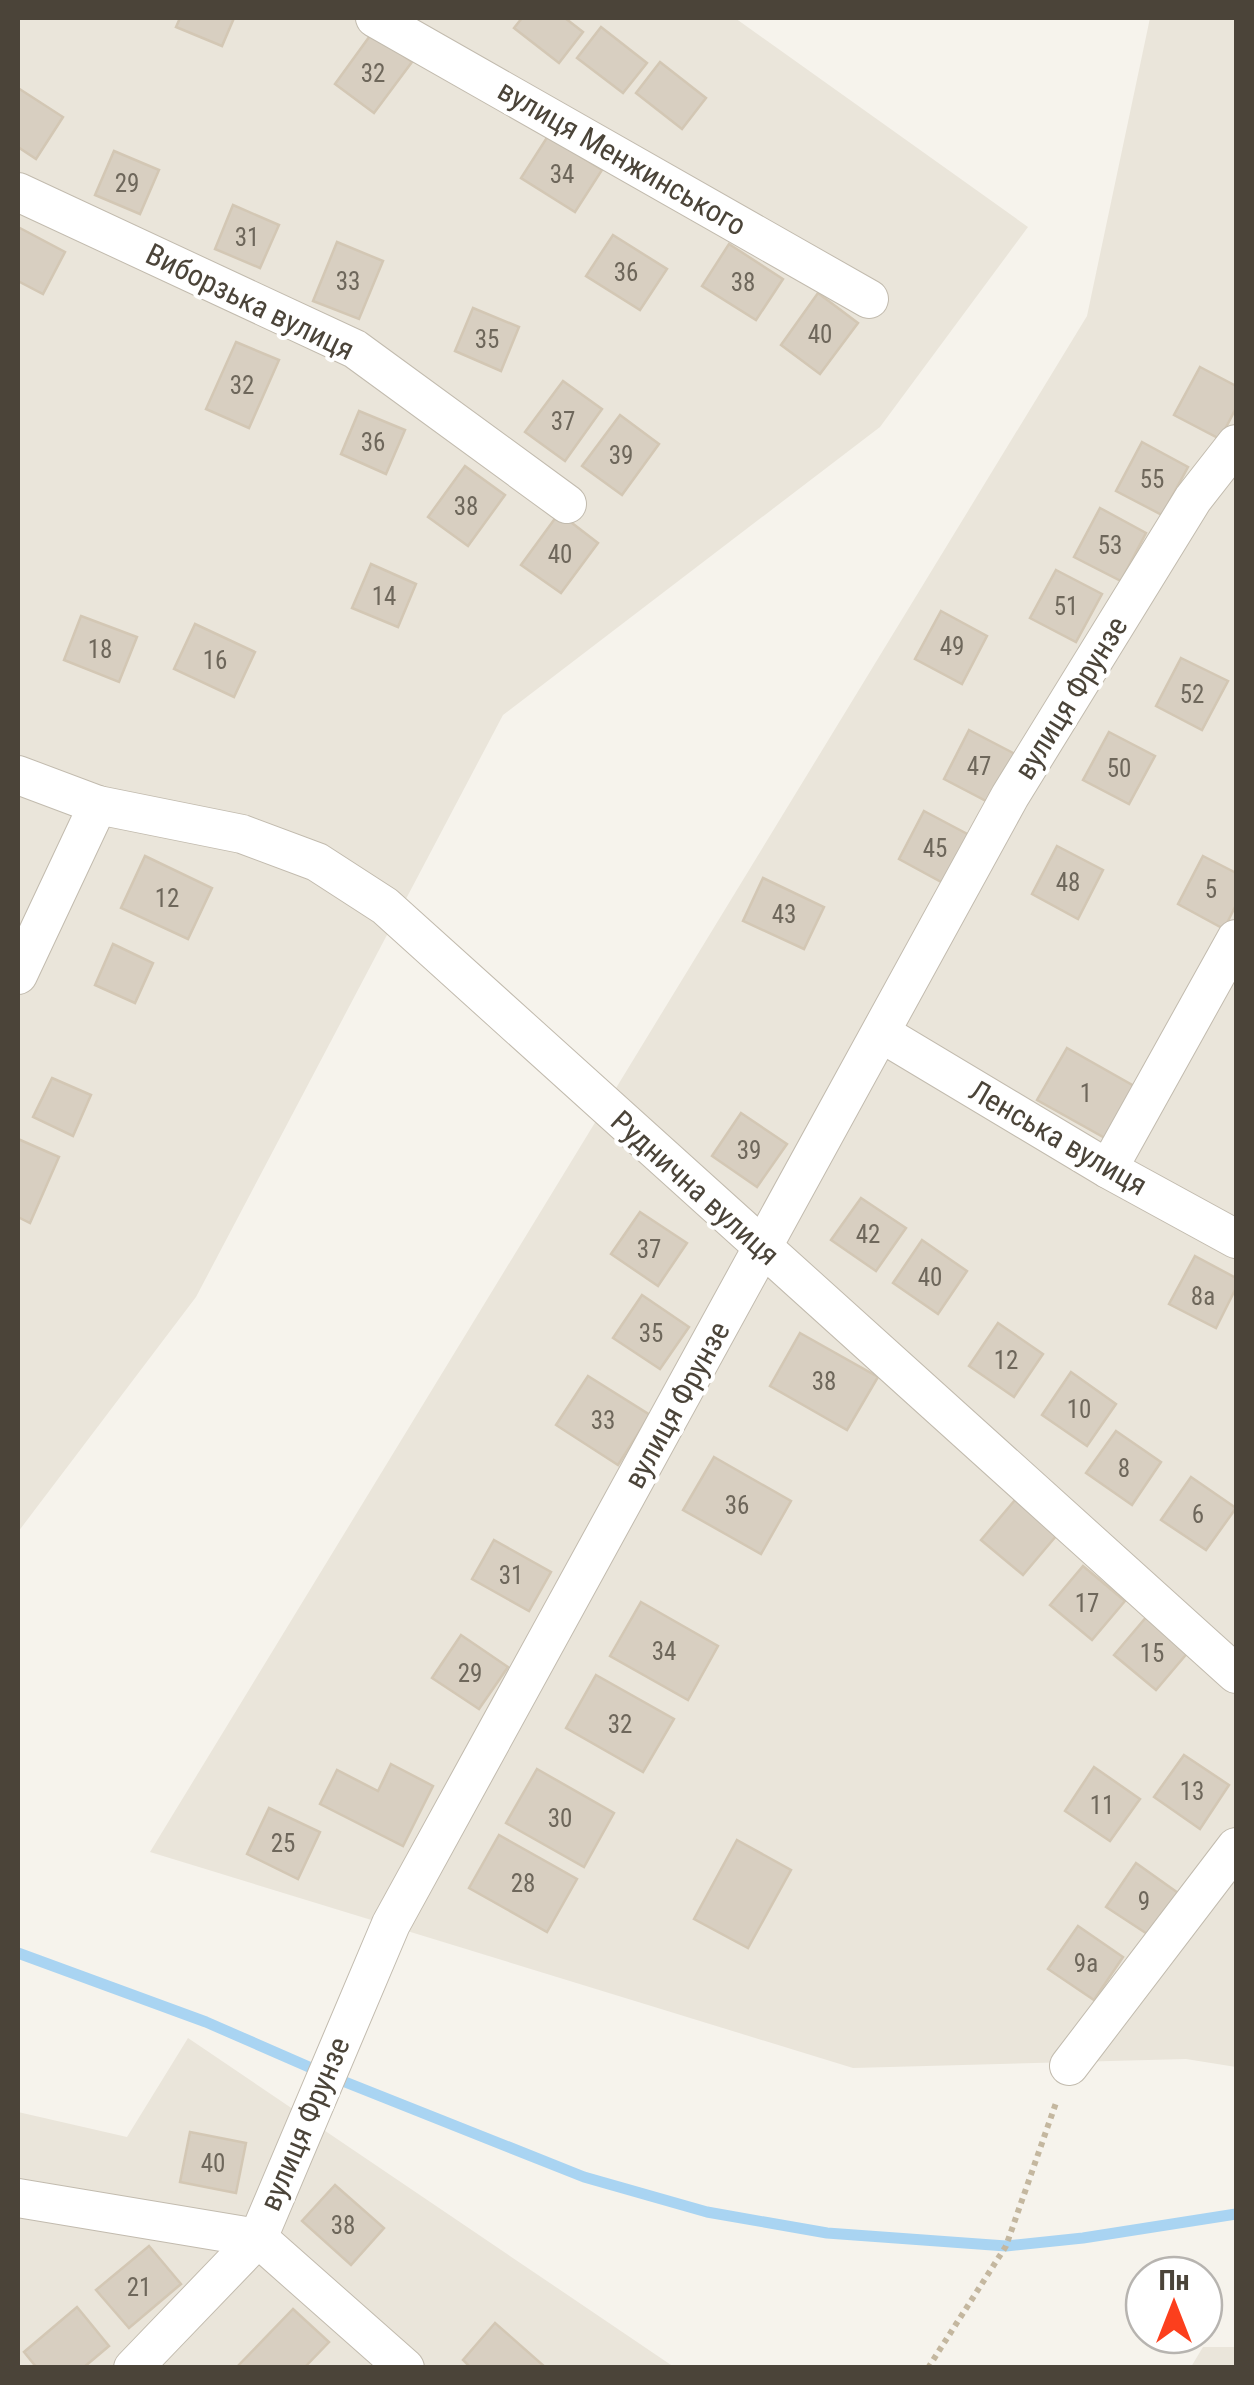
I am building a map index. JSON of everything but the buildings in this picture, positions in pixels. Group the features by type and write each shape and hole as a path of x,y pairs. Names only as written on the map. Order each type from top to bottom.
{"street":[{"name":"вулиця Менжинського","path":"375,18 869,299"},
{"name":"Виборзька вулиця","path":"18,192 355,349 567,504"},
{"name":"вулиця Фрунзе","path":"132,2368 258,2238 391,1924 1010,796 1193,499 1236,444"},
{"name":"Руднична вулиця","path":"18,775 98,805 242,834 317,862 385,906 1236,1674"},
{"path":"18,975 98,805"},
{"path":"1108,1169 1236,939"},
{"name":"Ленська вулиця","path":"881,1033 1108,1169 1236,1239"},
{"path":"1069,2066 1236,1846"},
{"path":"18,2198 258,2238 404,2368"}],"path":[{"path":"928,2368 1006,2246 1069,2066"}],"shaded area":[{"path":"18,18 735,18 1028,227 880,427 503,715 196,1297 18,1532"},
{"path":"1150,18 1236,18 1236,2067 1186,2059 853,2068 150,1852 1087,316"},
{"path":"188,2038 674,2367 18,2368 18,2112 127,2137"},
{"path":"1224,2347 1236,2347 1236,2367 1191,2367 1198,2355 1224,2355"}],"waterway":[{"path":"18,1953 206,2022 584,2177 707,2212 827,2233 1006,2246 1236,2214"}]}
